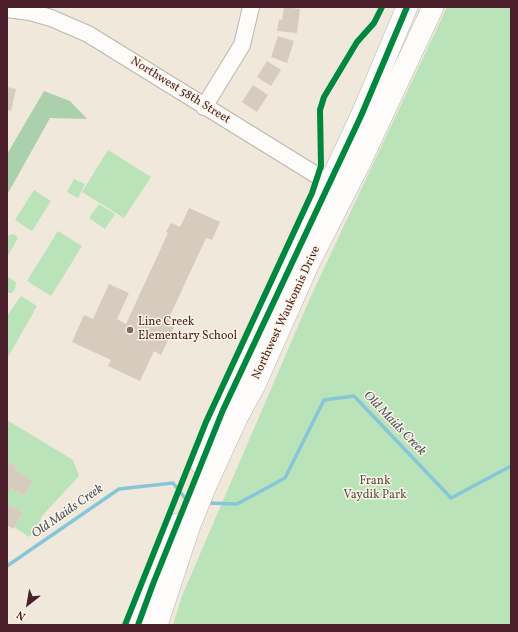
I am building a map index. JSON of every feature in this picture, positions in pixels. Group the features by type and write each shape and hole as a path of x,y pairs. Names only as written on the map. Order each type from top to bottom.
{"main road":[{"name":"Northwest Waukomis Drive","path":"157,625 190,525 205,488 238,416 255,385 309,263 337,188 361,116 407,7"},
{"name":"Northwest Waukomis Drive","path":"138,625 223,410 337,188 433,7"}],"street":[{"path":"204,107 242,45 251,7"},
{"name":"Northwest 58th Street","path":"7,9 30,12 51,18 88,34 337,188"}],"green space":[{"name":"Frank Vaydik Park","path":"447,7 511,7 511,625 173,625 182,596 311,296"},
{"path":"44,91 70,101 87,119 50,118 7,195 7,154"},
{"path":"108,150 151,177 124,218 82,192"},
{"path":"74,179 85,184 78,198 67,192"},
{"path":"34,190 51,201 32,231 15,220"},
{"path":"99,204 115,214 105,229 89,218"},
{"path":"58,231 82,246 51,296 27,281"},
{"path":"14,234 18,238 7,257 7,236"},
{"path":"7,276 16,282 15,289 12,293 7,293"},
{"path":"21,296 37,306 7,359 7,316"},
{"path":"7,420 73,460 79,476 42,516 37,530 29,537 14,527 23,513 7,503 7,494 11,488 24,496 33,481 15,470 17,467 7,461"}],"building":[{"path":"284,7 300,9 297,33 277,31 279,19 282,20"},
{"path":"278,36 294,41 287,63 271,57"},
{"path":"267,61 281,70 271,86 257,77"},
{"path":"253,85 268,95 257,112 242,102"},
{"path":"7,87 16,89 11,111 7,110"},
{"name":"Line Creek Elementary School","path":"189,208 220,222 212,240 206,238 168,320 176,323 161,355 154,351 140,381 108,366 111,360 72,342 84,315 93,319 109,284 129,293 117,319 126,324 168,233 166,232 171,223 180,227"},
{"path":"7,461 17,467 15,470 33,481 24,496 11,488 7,494"},
{"path":"7,503 23,513 13,529 7,525"}],"waterway":[{"name":"Old Maids Creek","path":"207,503 237,504 285,478 324,400 354,396 451,498 511,466"},
{"name":"Old Maids Creek","path":"7,566 119,489 173,483 185,498"}],"cycle path":[{"path":"125,625 206,422 312,193 321,166 320,110 324,97 357,42 374,23 382,7"},
{"path":"138,625 223,410 361,116 407,7"}],"place":[{"name":"Line Creek Elementary School","path":"130,330"}]}
